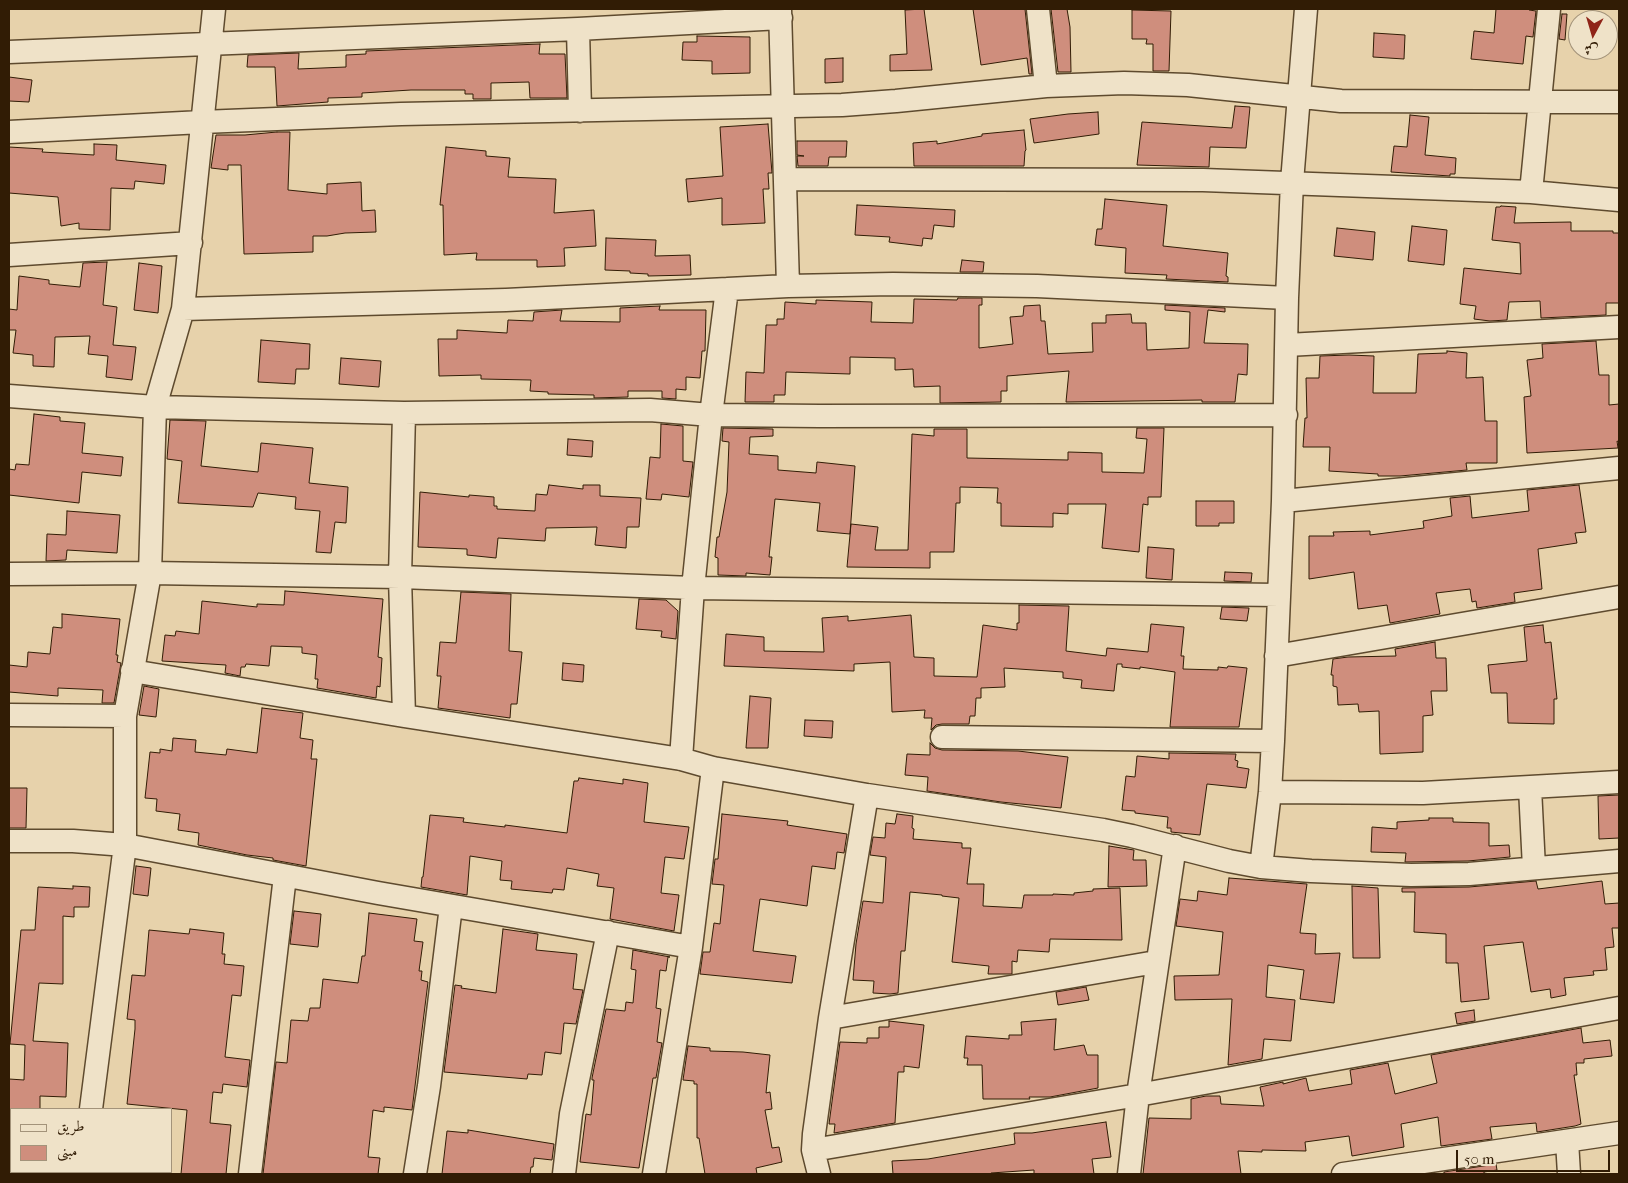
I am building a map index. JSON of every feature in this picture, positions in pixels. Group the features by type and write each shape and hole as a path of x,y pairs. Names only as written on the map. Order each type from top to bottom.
{"street":[{"path":"92,1108 125,845 125,716 150,573 155,407 183,309 214,9"},
{"path":"1038,9 1046,86"},
{"path":"1261,867 1270,792 1273,741 1286,415 1287,298 1292,182 1306,9"},
{"path":"1531,192 1549,9"},
{"path":"9,52 578,28 781,13 788,286"},
{"path":"578,28 580,111"},
{"path":"9,132 391,115 784,107 896,101 1046,86 1158,83 1300,98 1362,101 1619,102"},
{"path":"786,180 1129,179 1292,182 1531,192 1619,200"},
{"path":"9,255 191,243"},
{"path":"183,309 487,301 788,286 892,284 1028,286 1287,298"},
{"path":"682,759 693,588 711,415 727,289"},
{"path":"1287,345 1619,327"},
{"path":"9,396 155,407 404,413 650,410 711,415 1286,415"},
{"path":"404,413 400,577 404,716"},
{"path":"1283,501 1619,468"},
{"path":"9,574 150,573 400,577 693,588 1279,595"},
{"path":"1276,656 1619,597"},
{"path":"132,670 404,716 682,759 713,768 867,795 1103,830 1261,867 1411,875 1470,874 1619,860"},
{"path":"9,715 125,716"},
{"path":"942,736 1273,741"},
{"path":"654,1174 691,946 713,768"},
{"path":"1270,792 1423,793 1619,782"},
{"path":"1530,788 1534,868"},
{"path":"819,1174 814,1150 814,1134 830,1018 867,795"},
{"path":"9,841 73,841 125,845 451,906 691,946"},
{"path":"1129,1174 1156,962 1175,846"},
{"path":"250,1174 285,876"},
{"path":"415,1174 430,1086 451,906"},
{"path":"564,1174 571,1114 608,932"},
{"path":"830,1018 1156,962"},
{"path":"814,1150 1619,1008"},
{"path":"1343,1174 1411,1169 1619,1132"},
{"path":"1567,1141 1568,1174"},
{"path":"84,1173 103,1174"}],"building":[{"path":"924,9 932,70 890,71 890,55 907,54 905,10"},
{"path":"973,9 1025,9 1032,74 1029,74 1027,58 981,65"},
{"path":"1051,9 1067,9 1070,27 1071,72 1058,72"},
{"path":"1496,9 1529,9 1536,11 1533,37 1526,36 1523,64 1471,59 1474,31 1494,33"},
{"path":"1132,10 1171,11 1169,71 1153,71 1153,44 1146,44 1147,39 1132,39"},
{"path":"1562,14 1567,14 1565,40 1559,39"},
{"path":"1374,33 1405,35 1404,59 1373,57"},
{"path":"697,36 750,37 750,73 712,74 712,61 682,60 683,42 697,42"},
{"path":"540,44 539,54 565,54 567,98 530,98 529,82 491,83 491,99 473,99 473,94 465,94 465,90 411,90 362,93 362,97 328,98 328,102 277,106 275,67 247,67 248,55 299,53 298,69 346,67 346,55 366,54 366,51"},
{"path":"843,58 843,82 825,83 825,59"},
{"path":"9,77 32,80 29,102 9,101"},
{"path":"1235,106 1250,107 1246,148 1210,147 1209,167 1137,165 1142,122 1232,128"},
{"path":"1098,112 1099,134 1034,143 1030,119"},
{"path":"1410,115 1429,117 1425,155 1456,158 1455,174 1450,174 1450,176 1391,172 1394,146 1407,147"},
{"path":"768,124 772,173 768,173 769,189 763,189 765,223 722,225 722,198 688,202 686,179 723,176 720,127"},
{"path":"1024,130 1026,150 1024,166 914,166 913,143 937,141 937,144 982,136 982,134"},
{"path":"290,132 288,190 327,194 327,184 361,182 362,211 375,210 376,232 313,236 313,252 244,254 241,165 228,165 228,170 211,168 216,135"},
{"path":"797,141 847,141 846,157 829,157 828,166 798,166 797,156 804,156 797,155"},
{"path":"94,144 117,145 116,160 166,165 164,184 135,181 134,189 111,188 110,230 79,229 79,223 61,226 58,197 9,193 9,147 43,149 42,152 94,155"},
{"path":"446,147 486,151 486,156 510,158 508,177 556,179 554,213 594,210 596,246 564,248 565,266 537,267 537,260 476,260 477,253 444,255 443,205 440,205"},
{"path":"1105,199 1167,205 1163,246 1228,253 1226,276 1228,277 1228,282 1166,279 1167,275 1125,273 1126,248 1095,245 1097,229 1102,229"},
{"path":"857,205 955,210 954,227 934,225 932,239 923,238 922,246 889,242 890,237 855,235"},
{"path":"1496,207 1516,207 1514,223 1571,222 1571,231 1613,231 1613,233 1619,233 1619,303 1606,303 1606,315 1541,318 1540,301 1509,302 1507,320 1490,321 1474,319 1476,306 1460,304 1464,268 1521,274 1520,243 1492,240"},
{"path":"1412,226 1447,230 1444,265 1408,261"},
{"path":"1337,228 1375,232 1373,260 1334,256"},
{"path":"606,238 656,240 655,256 690,255 691,275 648,276 648,274 630,273 630,271 605,270"},
{"path":"962,260 984,262 983,272 960,272"},
{"path":"107,262 103,305 117,307 113,345 136,347 132,380 106,377 108,356 88,354 90,336 55,337 54,367 33,366 33,355 13,353 16,330 9,330 9,309 17,310 19,276 49,280 49,284 80,287 83,263"},
{"path":"139,263 162,266 158,313 134,310"},
{"path":"958,298 982,298 982,305 979,305 979,348 1013,344 1010,317 1023,316 1024,306 1040,305 1041,321 1045,321 1048,354 1093,352 1092,323 1106,323 1106,315 1131,314 1132,323 1146,323 1147,350 1189,348 1190,312 1165,310 1165,305 1225,308 1225,312 1208,310 1204,343 1248,344 1247,375 1238,374 1235,402 1202,402 1202,400 1066,402 1069,371 1007,376 1007,391 1001,391 1001,402 940,403 940,386 914,387 913,369 895,370 895,358 850,357 850,374 786,372 785,395 774,395 774,402 745,402 746,372 764,373 766,325 777,325 777,319 784,319 785,302 816,304 816,300 872,302 871,322 913,323 914,299 957,300"},
{"path":"660,306 659,310 706,310 705,351 702,351 700,378 686,377 686,390 676,389 676,399 662,398 662,391 628,391 628,397 594,398 594,395 548,394 548,392 530,391 531,380 481,379 481,375 439,376 438,339 457,339 457,330 507,333 508,320 533,321 534,312 562,310 560,321 620,322 620,308"},
{"path":"261,340 310,344 309,369 296,369 295,384 258,382"},
{"path":"1596,341 1599,375 1609,375 1609,405 1619,404 1618,448 1527,453 1524,397 1531,396 1527,360 1543,358 1542,344"},
{"path":"1447,351 1467,353 1466,378 1483,377 1485,421 1497,421 1497,463 1466,463 1467,470 1378,476 1378,474 1329,471 1330,447 1303,447 1305,418 1307,418 1306,378 1319,378 1320,356 1374,356 1373,393 1416,393 1418,354 1447,353"},
{"path":"341,358 381,361 379,387 339,384"},
{"path":"34,414 60,417 60,421 85,423 82,453 123,457 121,476 82,472 79,503 9,495 9,469 15,470 16,464 29,465"},
{"path":"170,420 206,421 201,466 258,472 261,443 313,448 309,483 348,487 346,523 335,522 331,553 316,552 320,511 295,509 296,497 258,493 253,507 178,503 182,461 167,459"},
{"path":"661,424 683,426 683,461 693,462 689,497 662,494 661,500 646,499 650,457 660,458"},
{"path":"723,428 773,429 773,436 750,437 749,454 778,456 778,470 816,473 817,462 855,466 850,534 817,531 820,503 775,499 769,557 772,557 770,575 746,573 746,576 718,575 718,558 715,557 717,537 719,537 727,492 729,442 722,441"},
{"path":"1137,428 1164,428 1161,497 1148,497 1148,505 1143,504 1139,552 1102,548 1106,504 1068,504 1068,514 1053,513 1053,527 1001,526 1001,503 997,503 998,488 960,487 960,503 956,503 954,552 930,552 930,568 847,567 851,524 878,527 875,550 908,550 912,434 934,436 934,429 967,429 967,458 1068,460 1068,452 1102,453 1102,472 1144,473 1147,439 1136,438"},
{"path":"568,439 593,441 592,457 567,455"},
{"path":"549,485 583,489 583,485 600,485 600,496 641,498 639,527 627,527 626,548 595,545 597,527 546,528 545,541 498,538 496,558 467,555 467,549 418,547 420,492 469,497 469,495 494,497 494,506 497,506 497,509 535,511 536,494 547,495"},
{"path":"1579,485 1586,532 1575,533 1577,543 1538,549 1542,589 1514,593 1515,602 1477,608 1476,601 1472,602 1470,589 1436,593 1440,614 1390,623 1387,605 1358,609 1354,572 1309,579 1309,536 1334,536 1333,532 1370,531 1370,535 1424,528 1423,521 1452,516 1450,498 1470,496 1472,518 1529,511 1527,490"},
{"path":"1196,501 1234,501 1234,523 1219,523 1219,526 1196,526"},
{"path":"67,511 120,515 117,553 67,550 66,560 46,561 47,534 66,535"},
{"path":"1148,547 1174,549 1172,580 1146,578"},
{"path":"1225,572 1252,573 1251,582 1224,581"},
{"path":"285,591 383,599 378,657 382,658 380,687 377,686 376,698 317,688 318,679 315,679 317,655 302,653 302,647 271,646 269,666 246,664 245,667 241,667 240,676 225,673 226,665 162,661 165,635 175,636 176,631 199,634 202,601 257,607 257,604 284,605"},
{"path":"461,592 511,594 509,651 522,652 517,704 511,704 510,718 438,708 441,676 437,676 440,642 456,643"},
{"path":"639,599 666,600 678,611 676,639 661,637 662,631 636,629"},
{"path":"1019,605 1069,606 1066,651 1106,656 1107,648 1148,652 1151,624 1184,627 1181,656 1184,656 1183,669 1218,670 1218,667 1227,668 1228,666 1247,668 1239,727 1170,727 1175,672 1140,667 1140,669 1122,667 1122,664 1117,664 1114,691 1081,688 1082,680 1063,678 1063,672 1004,668 1005,687 981,688 981,698 976,698 975,716 970,716 969,724 942,724 936,725 931,730 932,718 924,718 925,710 892,712 890,662 854,664 854,671 724,666 726,634 764,637 764,651 824,652 822,618 848,616 848,621 911,615 914,657 934,658 934,676 977,677 983,625 1017,630"},
{"path":"1222,607 1249,608 1247,621 1220,619"},
{"path":"62,614 120,619 116,655 118,655 117,662 121,663 114,703 102,703 103,690 58,688 58,696 9,692 9,665 27,667 28,652 50,654 53,627 62,628"},
{"path":"1543,625 1545,643 1551,642 1557,699 1554,699 1554,724 1508,723 1507,693 1491,693 1488,665 1527,661 1524,627"},
{"path":"1435,642 1436,658 1446,658 1447,691 1431,691 1433,715 1423,716 1423,752 1380,754 1379,711 1359,712 1358,704 1338,705 1337,687 1333,686 1333,675 1331,675 1333,659 1396,656 1395,649"},
{"path":"563,663 584,665 583,682 562,680"},
{"path":"144,686 159,689 156,717 139,715"},
{"path":"750,696 771,698 768,748 746,748"},
{"path":"262,708 303,713 300,738 313,740 311,759 317,759 306,866 273,860 273,858 198,845 199,833 178,830 180,814 156,811 157,799 145,798 150,752 160,753 160,749 172,751 173,738 196,740 195,752 226,755 227,749 257,753"},
{"path":"805,720 833,721 832,738 804,736"},
{"path":"930,743 935,748 942,750 1018,751 1068,757 1061,808 1001,802 927,791 928,777 905,775 907,754 930,755"},
{"path":"1169,753 1236,754 1237,767 1249,769 1246,788 1207,784 1200,835 1171,832 1171,828 1167,828 1168,817 1122,810 1126,776 1135,777 1137,756 1169,759"},
{"path":"579,778 623,784 623,779 648,783 644,822 689,827 684,859 665,857 661,893 679,895 674,931 610,919 614,888 597,886 599,874 567,868 564,890 553,889 552,893 511,889 512,881 500,880 502,861 470,856 467,895 421,887 430,815 464,818 463,822 567,833 574,781 578,781"},
{"path":"9,788 27,788 26,828 9,828"},
{"path":"1619,795 1619,838 1599,839 1598,796"},
{"path":"722,814 788,821 787,825 847,834 844,853 837,852 835,869 812,866 807,906 760,899 753,951 796,956 792,983 700,974 703,952 710,952 714,923 720,924 724,885 712,884 715,859 718,859"},
{"path":"897,814 913,816 913,839 962,843 962,848 971,848 967,884 984,884 983,906 1022,908 1024,895 1074,895 1074,893 1093,891 1093,889 1120,888 1122,940 1050,939 1049,952 1018,950 1017,962 1012,961 1012,974 988,974 989,966 952,962 959,898 910,892 905,951 901,951 898,993 873,993 874,981 853,980 856,944 863,901 883,903 886,857 870,855 873,837 885,838 886,823 895,824"},
{"path":"1429,818 1453,818 1453,822 1489,823 1489,846 1509,845 1510,857 1468,861 1405,862 1406,853 1371,852 1372,827 1397,829 1397,822 1429,820"},
{"path":"1109,846 1134,850 1133,860 1146,860 1147,886 1108,887"},
{"path":"136,866 151,868 148,896 133,894"},
{"path":"1229,878 1307,884 1300,933 1316,934 1315,954 1340,953 1334,1003 1300,999 1304,970 1268,965 1266,997 1295,1000 1291,1041 1264,1039 1262,1059 1228,1065 1232,999 1175,1000 1174,976 1219,975 1223,932 1176,926 1180,899 1197,901 1198,891 1227,895"},
{"path":"1536,881 1538,889 1602,881 1605,904 1619,903 1619,928 1612,928 1614,947 1605,948 1607,970 1593,971 1594,975 1564,978 1566,995 1551,998 1550,989 1531,992 1523,942 1484,946 1489,999 1461,1002 1458,963 1446,963 1446,934 1414,932 1415,892 1402,892 1402,888 1469,887"},
{"path":"73,886 90,887 89,907 74,907 74,917 63,916 63,984 39,983 33,1041 68,1043 66,1097 40,1096 40,1108 9,1109 9,1079 24,1080 25,1045 10,1044 21,930 35,930 38,887 73,889"},
{"path":"1352,886 1378,888 1380,958 1353,958"},
{"path":"294,911 321,914 318,947 290,944"},
{"path":"369,913 417,919 414,941 423,942 419,971 422,971 421,980 428,982 412,1110 384,1107 384,1112 373,1110 368,1157 380,1158 378,1174 263,1174 276,1062 287,1063 291,1020 308,1021 310,1008 320,1008 323,979 358,983 362,956 365,956"},
{"path":"190,929 224,933 222,954 225,954 224,964 244,966 241,996 232,995 225,1057 250,1060 247,1087 223,1084 222,1093 213,1092 210,1123 231,1125 226,1174 181,1174 187,1110 127,1104 135,1029 135,1020 127,1019 132,975 145,976 149,930 189,934"},
{"path":"503,929 538,934 536,950 577,954 573,989 583,990 576,1024 564,1023 561,1054 545,1052 542,1075 528,1074 527,1079 444,1072 455,985 462,986 461,988 496,993"},
{"path":"633,950 670,957 668,957 666,971 660,970 656,1008 661,1009 657,1042 662,1043 656,1078 653,1078 639,1168 580,1162 586,1114 591,1115 594,1080 592,1078 606,1009 625,1011 626,1002 633,1003 636,970 631,969"},
{"path":"1086,987 1089,1000 1058,1005 1056,992"},
{"path":"1474,1010 1475,1021 1457,1024 1455,1013"},
{"path":"1056,1019 1054,1050 1084,1045 1087,1055 1098,1055 1098,1088 1050,1097 1029,1097 1030,1099 983,1099 982,1065 967,1065 968,1058 964,1058 966,1036 1009,1039 1009,1035 1022,1035 1021,1022"},
{"path":"889,1021 924,1025 919,1068 904,1066 904,1072 898,1072 895,1123 834,1133 835,1124 829,1124 840,1042 867,1043 867,1038 879,1038 879,1027 889,1027"},
{"path":"1581,1028 1583,1043 1610,1040 1612,1056 1584,1059 1584,1063 1576,1063 1577,1075 1574,1075 1581,1124 1575,1126 1537,1132 1536,1123 1490,1127 1492,1139 1441,1146 1438,1117 1401,1124 1404,1147 1352,1156 1349,1136 1305,1142 1306,1151 1238,1151 1241,1174 1143,1174 1149,1118 1191,1119 1191,1099 1220,1096 1221,1104 1264,1106 1260,1087 1306,1078 1309,1091 1352,1084 1350,1070 1388,1063 1395,1094 1437,1083 1431,1055"},
{"path":"688,1046 710,1048 710,1051 770,1055 766,1093 770,1092 772,1109 765,1110 772,1148 779,1147 782,1162 756,1168 757,1174 705,1174 699,1138 697,1138 697,1084 694,1084 694,1081 683,1080"},
{"path":"1106,1122 1111,1157 1092,1159 1094,1174 1034,1174 1034,1170 991,1174 893,1174 892,1161 928,1159 1015,1144 1014,1133 1032,1133"},
{"path":"468,1130 554,1144 552,1160 534,1158 530,1174 442,1174 447,1131 468,1133"},
{"path":"1496,1164 1497,1170 1484,1172 1484,1174 1444,1174 1444,1172"}]}
